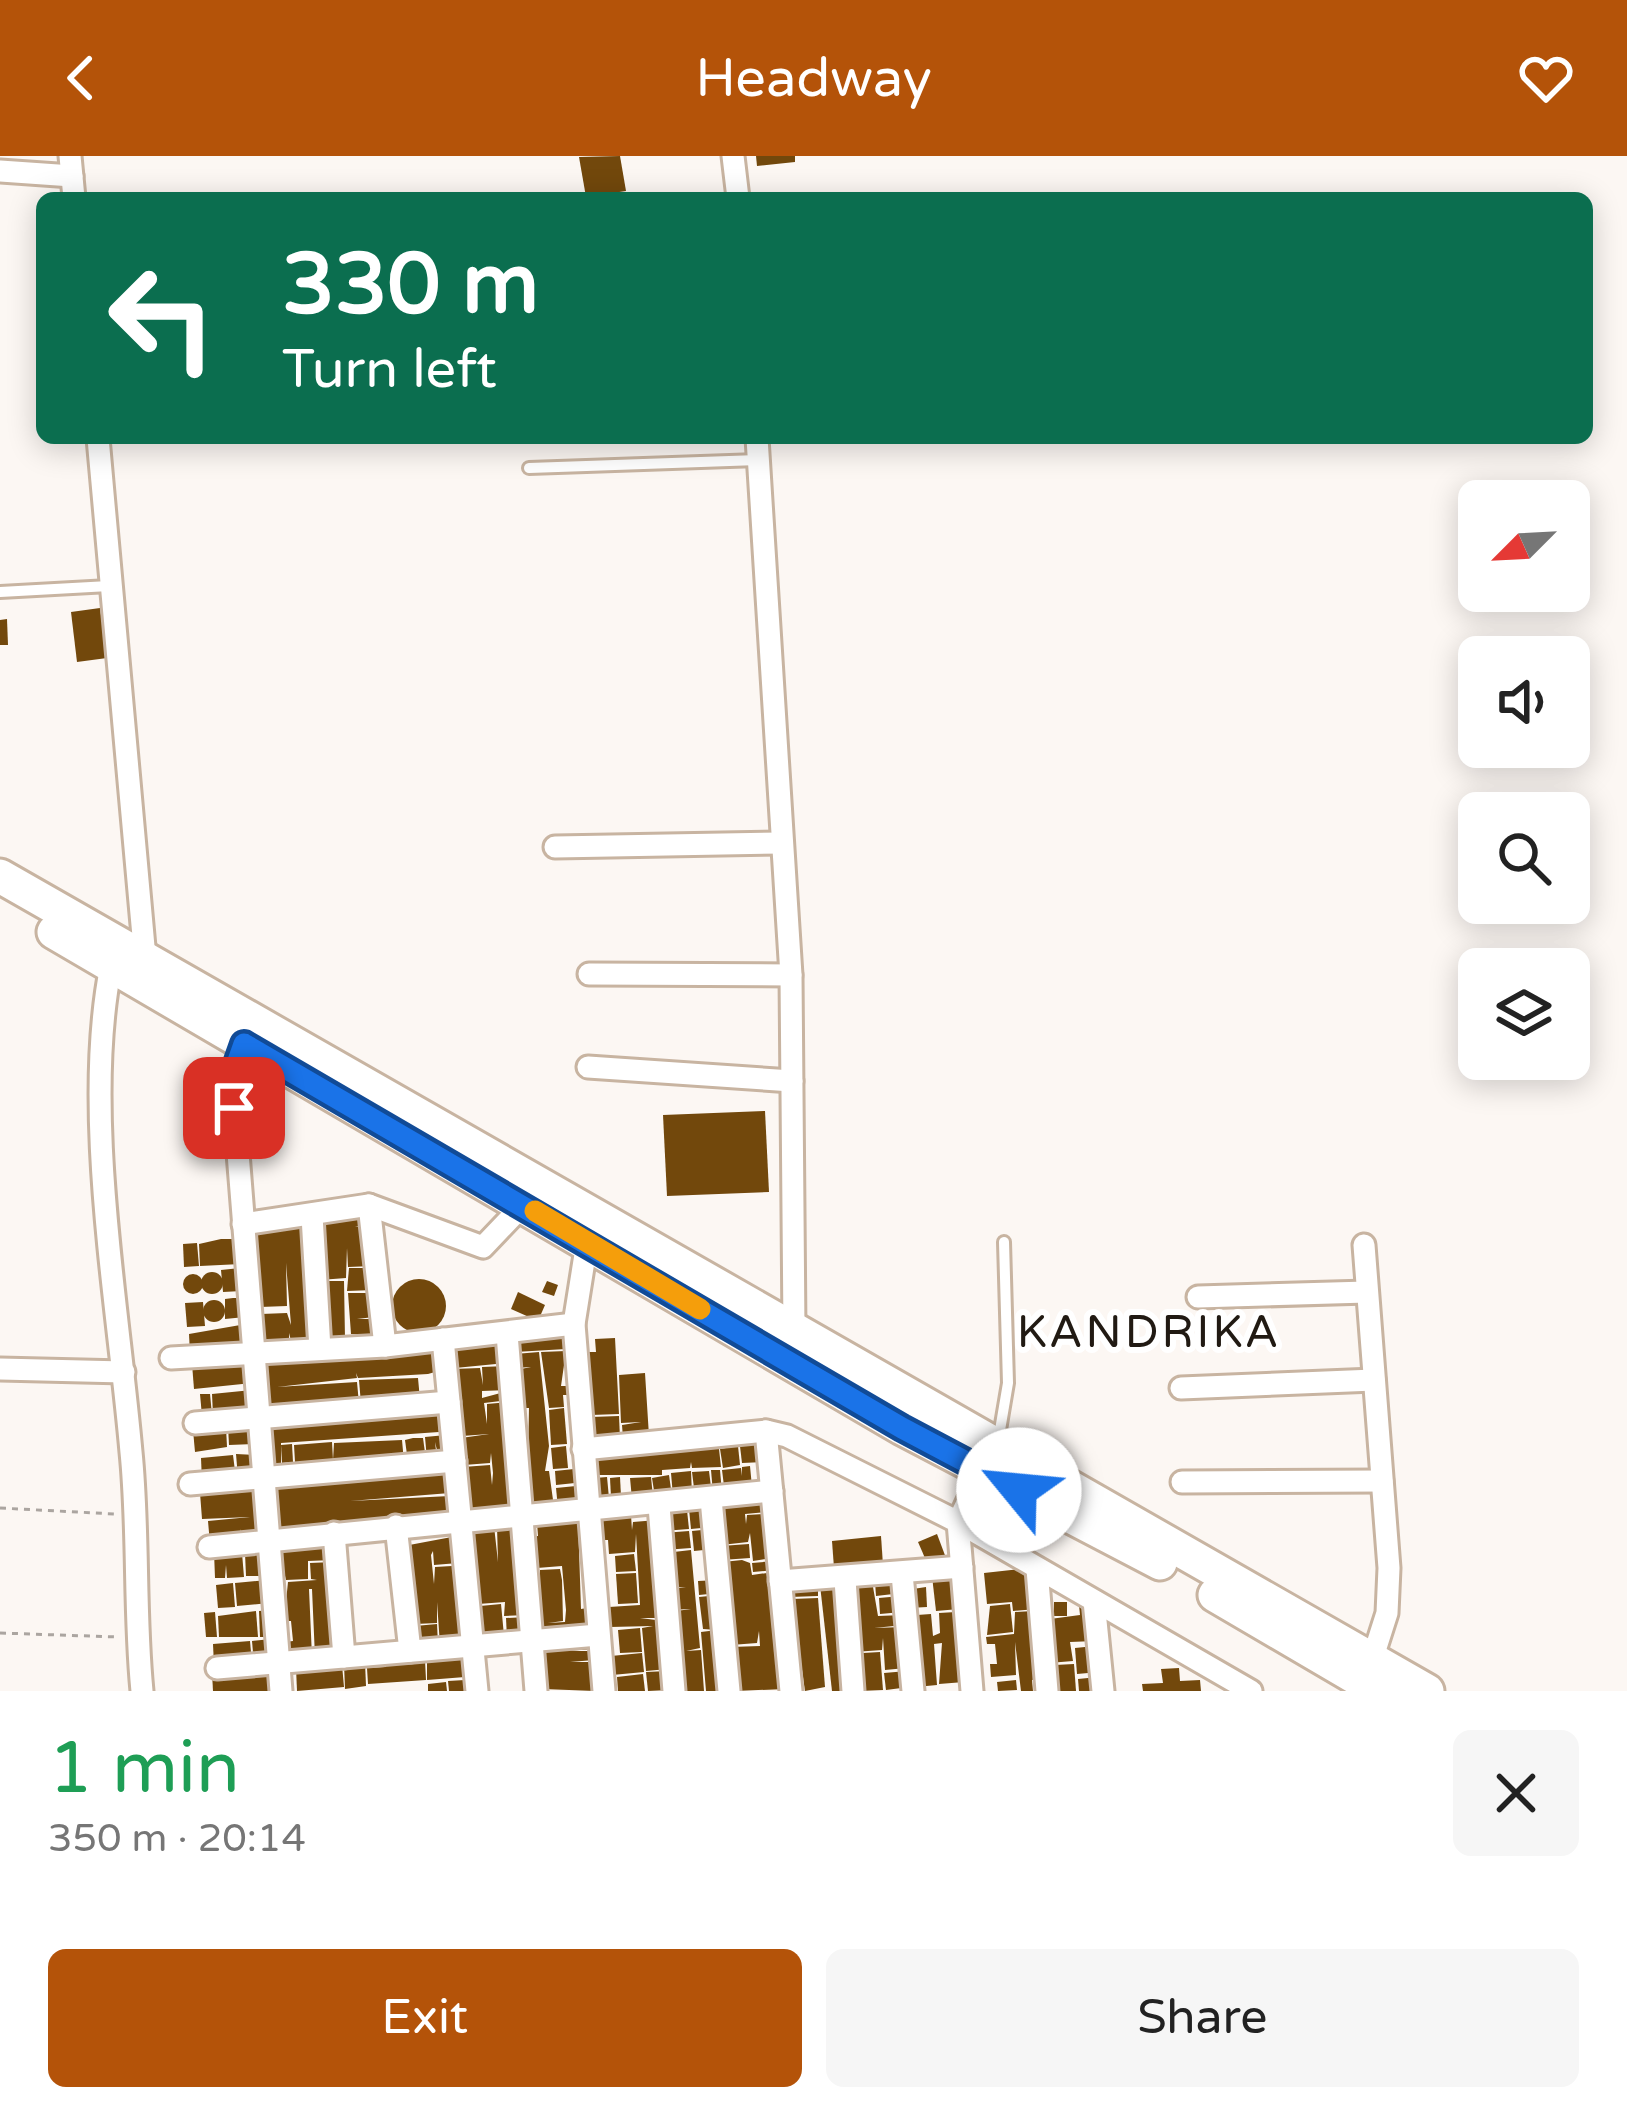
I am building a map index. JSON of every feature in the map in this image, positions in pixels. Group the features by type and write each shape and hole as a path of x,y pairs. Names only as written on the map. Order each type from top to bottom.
{"main road":[{"path":"0,876 794,1331 986,1466"},
{"path":"0,900 585,1253 986,1466 1369,1681 1426,1691"}],"street":[{"path":"733,156 737,192"},
{"path":"0,171 72,177"},
{"path":"98,444 145,958"},
{"path":"757,449 791,975 794,1331"},
{"path":"555,847 782,843"},
{"path":"111,966 103,1008 101,1101 135,1515 142,1691"},
{"path":"589,974 791,975"},
{"path":"244,1044 232,1078 280,1691"},
{"path":"588,1067 793,1081"},
{"path":"243,1224 369,1205 474,1245 492,1244 518,1211"},
{"path":"369,1205 385,1346"},
{"path":"312,1216 320,1349"},
{"path":"1364,1245 1387,1613 1369,1681"},
{"path":"585,1253 574,1324 604,1691"},
{"path":"1198,1297 1367,1292"},
{"path":"171,1358 385,1346 574,1324"},
{"path":"507,1334 536,1691"},
{"path":"443,1339 477,1691"},
{"path":"0,1370 124,1372"},
{"path":"1181,1388 1374,1380"},
{"path":"195,1423 257,1414 449,1402"},
{"path":"583,1449 766,1431 787,1436 961,1515 1037,1569 1251,1691"},
{"path":"766,1431 791,1691"},
{"path":"190,1484 455,1461"},
{"path":"972,1691 961,1515 986,1466"},
{"path":"1182,1482 1382,1481"},
{"path":"209,1547 460,1520 587,1514 772,1491"},
{"path":"711,1499 729,1691"},
{"path":"659,1505 674,1691"},
{"path":"396,1526 410,1651"},
{"path":"334,1533 344,1658"},
{"path":"780,1581 845,1580 962,1567"},
{"path":"1037,1569 1047,1691"},
{"path":"902,1574 913,1691"},
{"path":"845,1580 854,1691"},
{"path":"1094,1601 1102,1691"},
{"path":"217,1668 598,1635"},
{"path":"1209,1663 1212,1691"}],"lane":[{"path":"530,468 757,449"},
{"path":"0,592 109,586"},
{"path":"986,1466 1008,1383 1004,1242"}],"path":[{"path":"0,1508 135,1515"},
{"path":"0,1633 137,1638"}],"building":[{"path":"620,156 626,191 585,192 579,157"},
{"path":"756,156 795,156 795,162 757,166"},
{"path":"100,608 107,658 77,662 71,612"},
{"path":"7,619 8,645 0,645 0,620"},
{"path":"765,1111 769,1192 667,1196 663,1115"},
{"path":"367,1216 367,1225 355,1227 367,1227 363,1248 371,1248 373,1266 348,1267 347,1248 346,1278 320,1280 317,1218"},
{"path":"305,1224 314,1340 291,1341 289,1333 289,1343 263,1344 261,1314 287,1313 291,1325 286,1263 287,1306 260,1307 254,1225"},
{"path":"240,1239 241,1264 200,1266 199,1244"},
{"path":"197,1243 199,1266 184,1267 183,1244"},
{"path":"240,1268 242,1291 223,1292 221,1270"},
{"path":"349,1268 372,1268 374,1290 347,1291"},
{"path":"212,1272 223,1283 212,1294 201,1283"},
{"path":"193,1274 203,1284 193,1294 183,1284"},
{"path":"419,1279 438,1287 446,1306 438,1325 419,1333 400,1325 392,1306 400,1287"},
{"path":"321,1281 344,1281 345,1339 331,1339 332,1328 324,1328"},
{"path":"547,1281 558,1285 554,1296 542,1292"},
{"path":"518,1292 545,1305 538,1321 511,1309"},
{"path":"348,1293 374,1293 374,1317 357,1319 379,1319 379,1335 351,1334"},
{"path":"243,1298 245,1317 225,1319 225,1299"},
{"path":"214,1300 225,1311 214,1322 203,1311"},
{"path":"203,1302 205,1326 187,1327 185,1303"},
{"path":"246,1324 247,1350 190,1354 189,1334"},
{"path":"565,1334 566,1349 515,1352 513,1337"},
{"path":"615,1338 619,1414 591,1415 587,1352 596,1352 595,1339"},
{"path":"504,1339 506,1363 455,1368 453,1342"},
{"path":"440,1344 442,1370 428,1374 358,1378 356,1373 357,1378 277,1387 357,1382 359,1404 268,1409 264,1361 406,1355 405,1347"},
{"path":"566,1351 561,1386 569,1386 570,1395 563,1395 564,1407 549,1408 541,1352"},
{"path":"539,1352 549,1446 545,1471 549,1471 554,1507 527,1509 529,1408 524,1408 516,1370 531,1367 516,1368 515,1354"},
{"path":"250,1361 252,1383 194,1389 192,1364"},
{"path":"507,1366 509,1390 482,1391 482,1398 508,1391 509,1400 484,1403 487,1424 487,1404 509,1402 517,1511 467,1513 463,1467 490,1465 492,1485 493,1473 491,1453 490,1463 464,1465 461,1438 489,1434 462,1436 453,1369 480,1368 483,1385 482,1367"},
{"path":"645,1373 649,1436 623,1438 622,1425 641,1422 621,1423 619,1375"},
{"path":"418,1378 420,1400 361,1404 359,1380"},
{"path":"252,1390 253,1412 213,1415 212,1394"},
{"path":"200,1394 210,1394 212,1415 202,1416"},
{"path":"564,1408 567,1444 551,1445 549,1410"},
{"path":"437,1409 439,1432 281,1443 281,1473 271,1473 268,1422"},
{"path":"619,1416 620,1439 593,1440 591,1417"},
{"path":"253,1425 254,1444 229,1445 228,1426"},
{"path":"226,1427 227,1447 195,1452 193,1430"},
{"path":"761,1434 764,1462 742,1463 739,1438"},
{"path":"446,1435 449,1457 439,1458 435,1442 437,1459 427,1460 425,1437"},
{"path":"423,1438 426,1460 408,1462 405,1440"},
{"path":"402,1440 404,1462 307,1469 306,1462 295,1462 294,1445 332,1442 333,1460 334,1443"},
{"path":"718,1440 721,1467 692,1468 691,1462 690,1468 662,1470 662,1475 594,1475 592,1451"},
{"path":"292,1444 293,1462 282,1463 281,1445"},
{"path":"566,1446 568,1468 553,1469 551,1448"},
{"path":"738,1446 740,1465 723,1468 720,1449"},
{"path":"236,1454 256,1455 257,1468 238,1478"},
{"path":"233,1455 236,1479 202,1482 201,1458"},
{"path":"750,1466 752,1487 725,1494 722,1470 741,1468 742,1476 742,1467"},
{"path":"447,1468 450,1493 350,1501 450,1496 451,1511 432,1513 432,1520 390,1518 381,1519 381,1524 277,1536 273,1485"},
{"path":"574,1469 575,1483 556,1485 555,1471"},
{"path":"711,1470 720,1470 722,1493 713,1493"},
{"path":"691,1471 692,1495 673,1496 671,1473"},
{"path":"709,1471 712,1495 695,1496 692,1472"},
{"path":"669,1475 672,1496 655,1497 652,1478"},
{"path":"607,1477 609,1498 596,1498 595,1478"},
{"path":"620,1477 621,1496 611,1497 610,1478"},
{"path":"651,1477 653,1497 632,1499 630,1478"},
{"path":"576,1486 577,1506 558,1508 556,1488"},
{"path":"258,1489 261,1541 242,1541 240,1529 240,1542 210,1544 208,1521 250,1517 202,1519 200,1493"},
{"path":"764,1500 766,1512 745,1514 746,1524 747,1515 765,1514 766,1559 753,1561 750,1533 748,1542 721,1545 717,1516 724,1516 722,1504"},
{"path":"711,1507 712,1527 691,1529 689,1509"},
{"path":"687,1510 689,1529 663,1531 661,1512"},
{"path":"631,1515 632,1530 633,1522 657,1520 664,1618 640,1618 664,1621 668,1669 646,1671 642,1628 653,1626 610,1627 609,1607 640,1605 636,1534 635,1552 609,1554 608,1540 602,1540 602,1517"},
{"path":"578,1520 581,1609 587,1608 591,1633 538,1634 533,1582 540,1582 540,1570 560,1569 562,1580 563,1621 548,1623 565,1622 566,1610 562,1566 537,1568 530,1537 538,1536 537,1523"},
{"path":"521,1524 527,1615 504,1616 505,1602 478,1604 474,1528 494,1526 498,1562 497,1526"},
{"path":"712,1529 714,1549 694,1551 692,1531"},
{"path":"689,1531 691,1548 664,1550 663,1533"},
{"path":"937,1534 946,1558 928,1565 918,1542"},
{"path":"457,1536 458,1563 434,1565 433,1551 431,1555 434,1584 435,1567 452,1566 467,1643 440,1645 437,1602 437,1623 415,1624 404,1546"},
{"path":"881,1536 883,1565 834,1568 832,1541"},
{"path":"332,1544 333,1560 308,1561 308,1579 286,1580 279,1551"},
{"path":"749,1544 750,1558 722,1560 721,1546"},
{"path":"266,1550 267,1576 246,1576 245,1553"},
{"path":"691,1550 700,1648 686,1651 701,1650 704,1691 677,1691 669,1612 691,1609 669,1610 667,1589 686,1587 667,1587 665,1553"},
{"path":"214,1552 242,1553 244,1577 227,1578 226,1565 225,1578 215,1578"},
{"path":"634,1554 636,1571 616,1572 615,1556"},
{"path":"774,1561 775,1570 753,1572 752,1563"},
{"path":"333,1562 329,1616 340,1644 315,1657 309,1589 312,1657 287,1660 285,1642 293,1641 291,1621 284,1621 288,1582 317,1580 311,1579 310,1563"},
{"path":"723,1562 750,1563 752,1575 774,1572 777,1662 786,1689 735,1691 731,1647 760,1646 759,1631 757,1643 731,1645"},
{"path":"1030,1568 1037,1609 1013,1611 1012,1602 987,1604 984,1573"},
{"path":"636,1573 638,1603 618,1604 616,1574"},
{"path":"956,1574 959,1609 936,1611 932,1576"},
{"path":"268,1580 269,1603 237,1606 235,1583"},
{"path":"718,1580 719,1593 699,1595 698,1581"},
{"path":"901,1580 902,1593 876,1596 875,1582"},
{"path":"872,1581 878,1616 903,1615 904,1625 874,1628 903,1627 906,1668 885,1670 883,1638 882,1650 854,1652 848,1583"},
{"path":"233,1583 235,1607 218,1608 216,1585"},
{"path":"818,1584 818,1596 790,1597 790,1586"},
{"path":"842,1584 851,1691 832,1691 820,1585"},
{"path":"926,1587 927,1607 909,1608 913,1589"},
{"path":"719,1595 728,1691 706,1691 701,1632 717,1630 703,1629 699,1597"},
{"path":"901,1596 902,1612 880,1614 879,1598"},
{"path":"818,1598 825,1687 805,1691 792,1599"},
{"path":"1054,1602 1067,1602 1067,1616 1054,1616"},
{"path":"501,1604 504,1636 478,1638 480,1606"},
{"path":"1010,1604 1013,1632 987,1635 990,1606"},
{"path":"1092,1604 1095,1641 1070,1642 1073,1661 1049,1663 1050,1619 1080,1615 1079,1605"},
{"path":"270,1610 271,1637 260,1637 259,1611"},
{"path":"256,1611 258,1637 219,1637 218,1616"},
{"path":"1033,1611 1040,1679 1032,1680 1033,1691 1021,1691 1015,1642 1016,1675 991,1677 990,1664 997,1664 995,1644 987,1644 986,1637 1014,1634 1015,1612"},
{"path":"215,1612 217,1637 206,1637 204,1613"},
{"path":"956,1612 964,1682 939,1684 942,1643 934,1644 937,1685 916,1687 915,1666 921,1666 917,1615 931,1614 933,1636 940,1633 939,1613"},
{"path":"527,1617 528,1638 507,1639 506,1618"},
{"path":"437,1624 438,1644 416,1646 415,1626"},
{"path":"640,1628 642,1652 620,1653 618,1630"},
{"path":"271,1639 273,1663 254,1664 252,1641"},
{"path":"250,1641 252,1664 214,1666 213,1644"},
{"path":"592,1641 593,1649 566,1651 593,1651 594,1660 570,1662 593,1662 595,1691 543,1689 541,1645"},
{"path":"1095,1646 1099,1672 1077,1674 1075,1648"},
{"path":"463,1652 465,1677 427,1680 427,1655"},
{"path":"880,1652 883,1690 859,1691 863,1653"},
{"path":"642,1653 644,1672 612,1675 611,1656"},
{"path":"385,1659 425,1660 426,1680 368,1684 367,1668 386,1667"},
{"path":"365,1662 366,1686 345,1689 344,1664"},
{"path":"1074,1664 1076,1691 1052,1691 1055,1665"},
{"path":"342,1665 344,1687 297,1691 296,1668"},
{"path":"1179,1668 1180,1681 1200,1680 1201,1691 1143,1691 1142,1684 1163,1683 1161,1669"},
{"path":"668,1671 669,1690 648,1691 646,1672"},
{"path":"907,1671 909,1687 886,1690 884,1673"},
{"path":"212,1673 278,1677 279,1691 213,1691"},
{"path":"643,1674 645,1691 618,1691 617,1677"},
{"path":"1098,1677 1100,1691 1079,1691 1078,1679"},
{"path":"465,1680 466,1691 449,1691 448,1681"},
{"path":"1016,1680 1017,1690 998,1691 997,1682"},
{"path":"446,1682 447,1691 428,1691 428,1684"}],"slow traffic":[{"path":"535,1211 700,1309"}],"district":[{"name":"KANDRIKA","path":"1149,1333"}],"route":[{"path":"234,1108 232,1078 244,1044 902,1428 1019,1490"}]}
